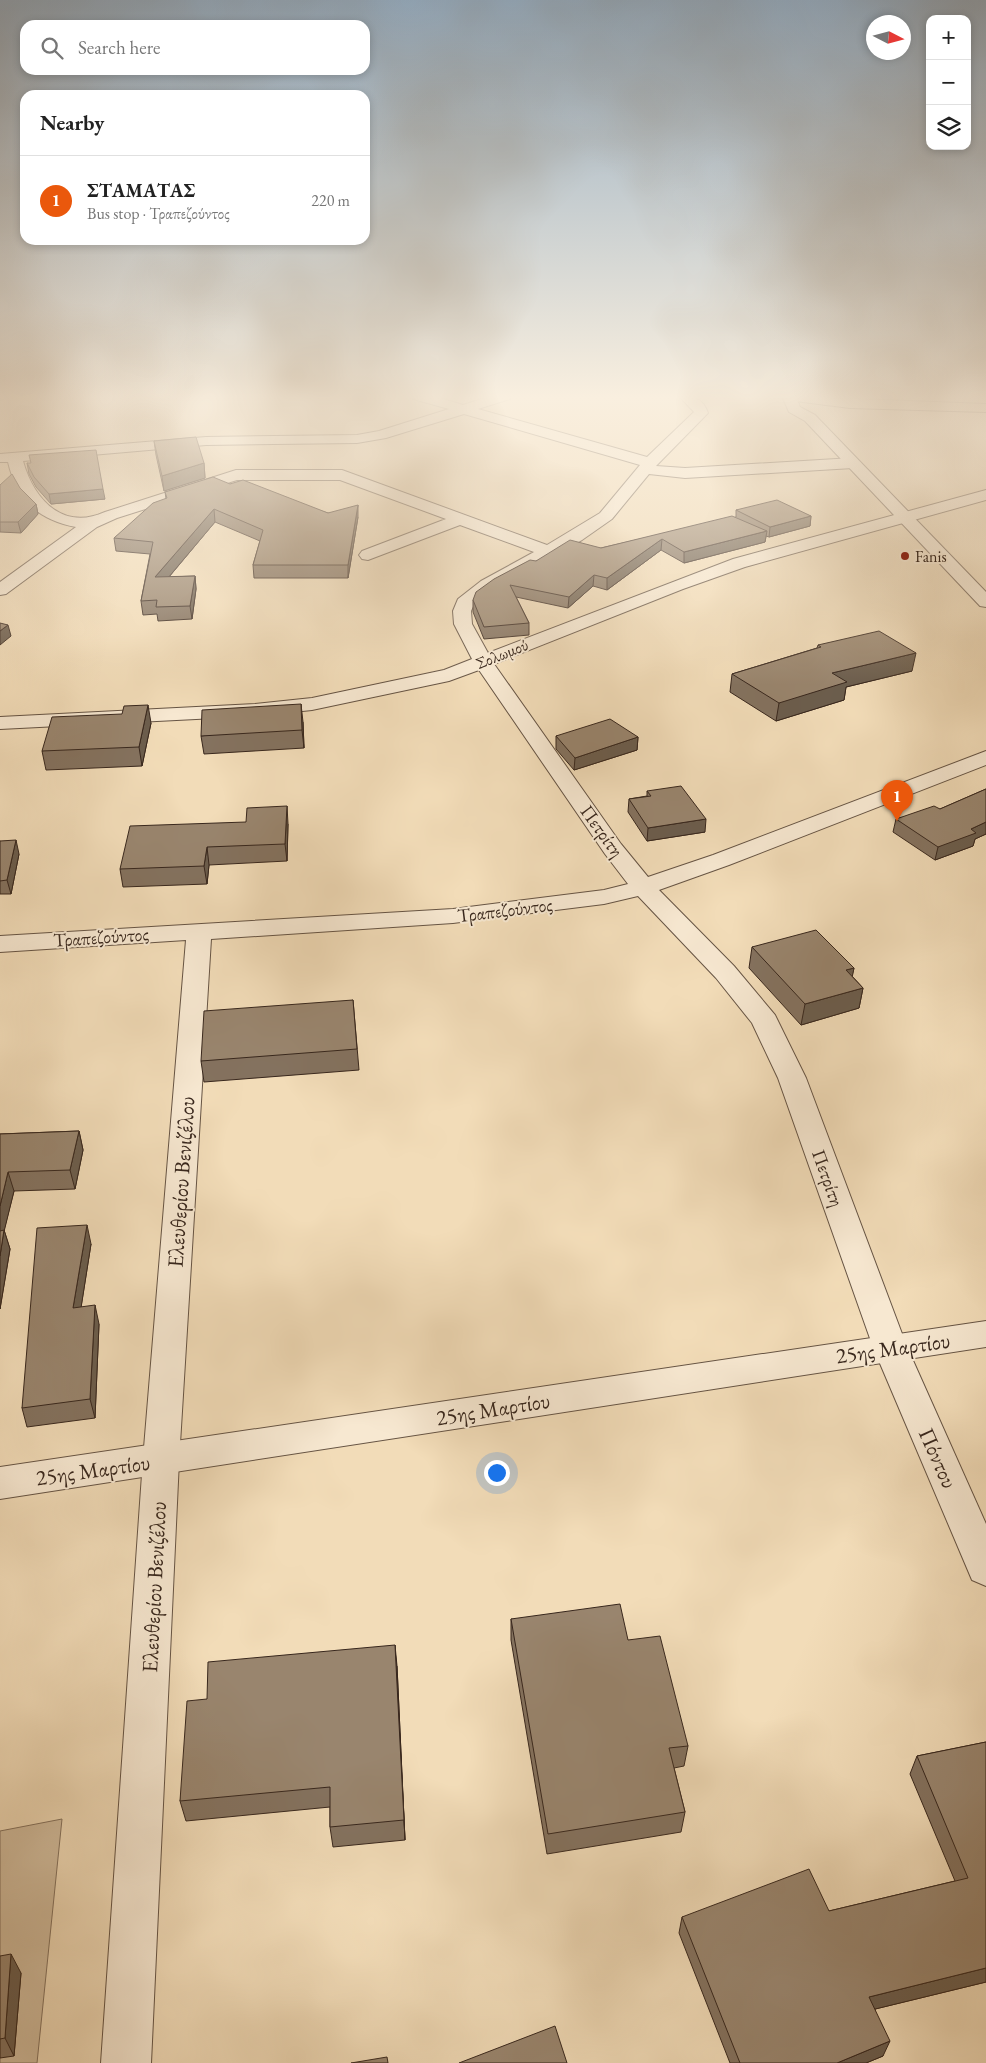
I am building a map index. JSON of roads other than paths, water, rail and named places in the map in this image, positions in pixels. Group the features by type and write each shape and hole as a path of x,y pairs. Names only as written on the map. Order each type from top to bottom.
{"street":[{"path":"30,492 37,504 49,515 69,522 91,524"},
{"path":"4,585 91,524 111,515 182,492"},
{"path":"390,492 547,551"},
{"name":"Πετρίτη","path":"625,492 606,516 576,536 547,551 467,599 462,611 463,624 483,662 614,849 643,887 725,972 764,1021 792,1078 890,1348"},
{"path":"881,492 986,602"},
{"name":"Σολωμού","path":"0,723 255,710 312,704 448,675 677,584 739,563 986,494"},
{"path":"368,555 460,519"},
{"name":"Τραπεζούντος","path":"0,944 453,916 604,897 643,887 721,860 986,757"},
{"name":"Ελευθερίου Βενιζέλου","path":"126,2063 161,1460 199,931"},
{"name":"25ης Μαρτίου","path":"0,1484 986,1334"},
{"name":"Πόντου","path":"890,1348 986,1568"}],"place":[{"name":"Fanis","path":"905,556"},
{"name":"ΣΤΑΜΑΤΑΣ","path":"897,821"}]}
